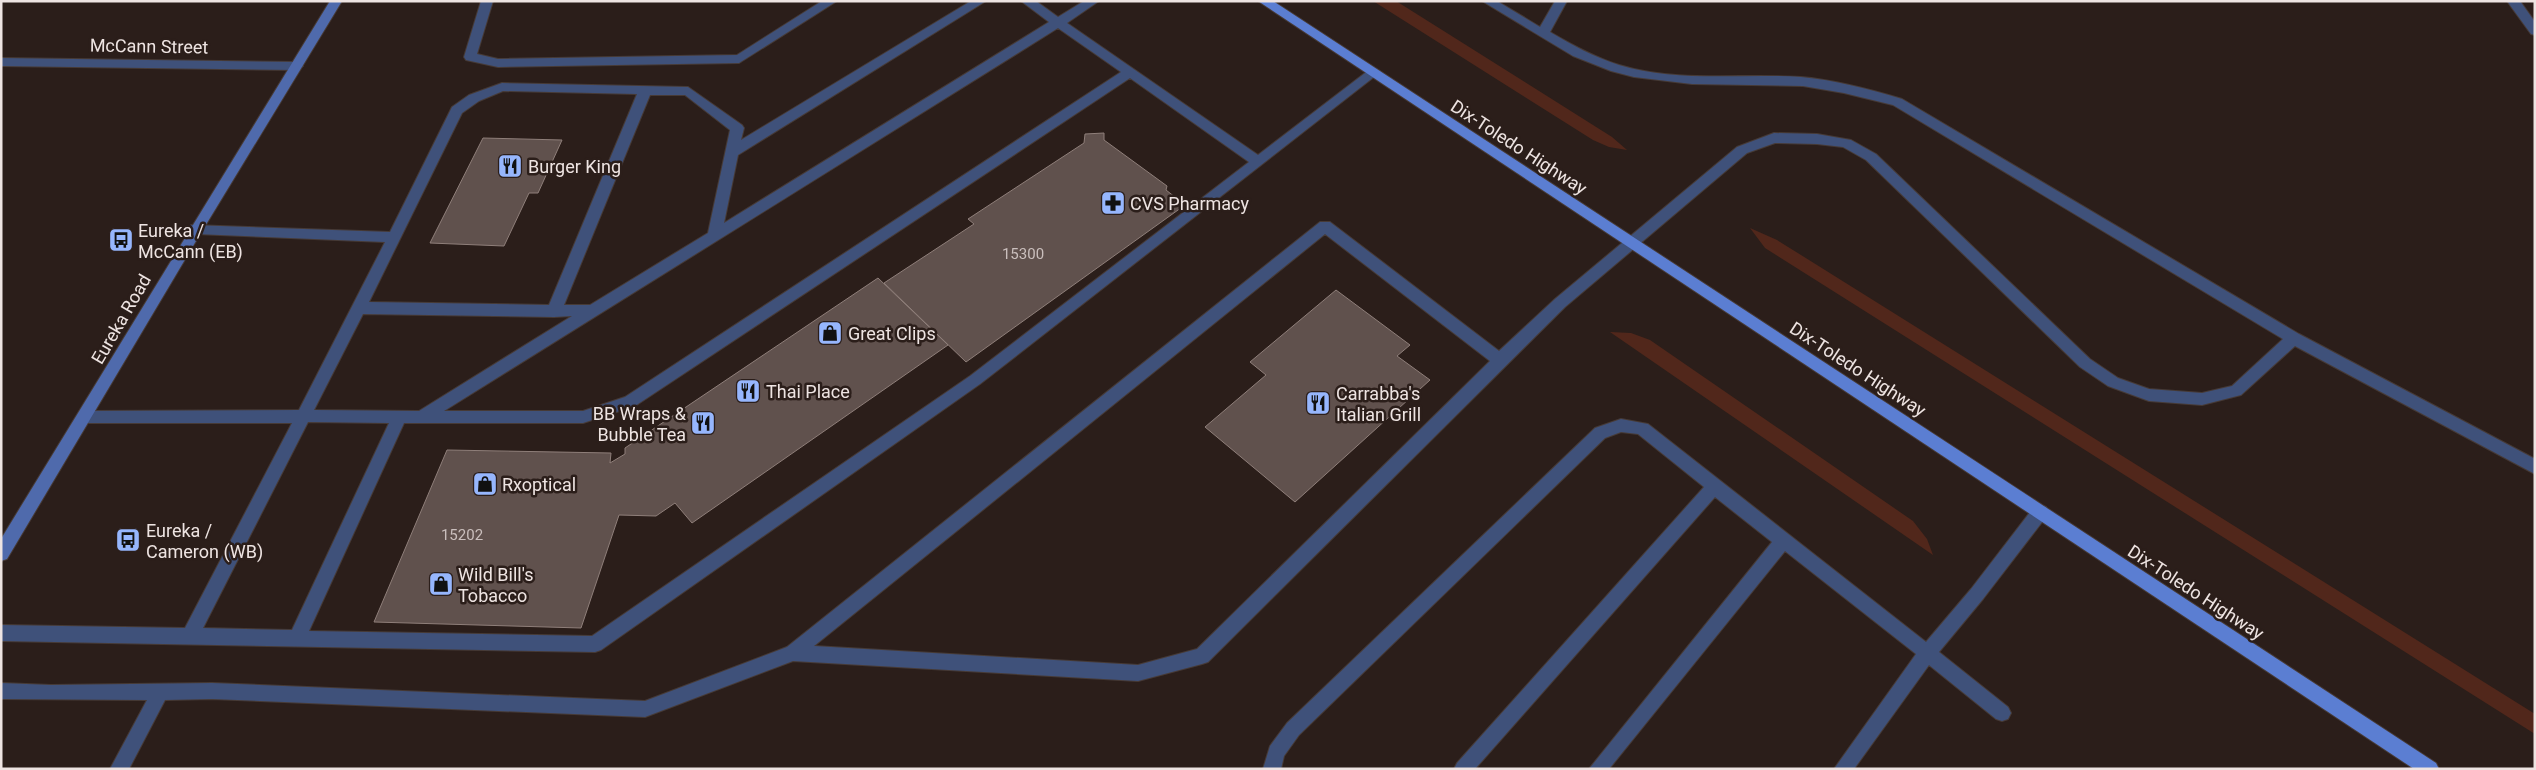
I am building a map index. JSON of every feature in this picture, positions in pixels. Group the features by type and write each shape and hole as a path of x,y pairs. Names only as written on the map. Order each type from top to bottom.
{"main road":[{"name":"Eureka Road","path":"1,554 85,417 196,229 336,1"},
{"name":"Dix-Toledo Highway","path":"1264,1 2430,769"}],"street":[{"path":"487,1 483,8 470,57 498,63 738,59 831,1"},
{"path":"732,152 980,1"},
{"path":"1027,1 1259,162"},
{"path":"421,416 1093,1"},
{"path":"1488,1 1602,64 1633,73 1684,80 1791,80 1846,89 1897,102 2294,338 2535,467"},
{"path":"1543,33 1561,1"},
{"path":"2513,1 2535,31"},
{"name":"McCann Street","path":"1,62 297,66"},
{"path":"85,417 204,419 306,415 583,417 630,402 1130,72"},
{"path":"1,633 596,644 975,380 1373,73"},
{"path":"190,636 306,415 457,110 474,98 502,86 688,91 738,128 714,236"},
{"path":"554,311 645,90"},
{"path":"793,653 1138,673 1202,656 1500,360 1560,303 1742,150 1774,138 1826,140 1846,143 1872,156 2085,363 2113,382 2149,395 2202,399 2236,391 2294,338"},
{"path":"1,691 212,691 645,709 793,653 1325,226 1500,360"},
{"path":"196,229 394,237"},
{"path":"359,308 591,311"},
{"path":"297,638 400,416"},
{"path":"1272,769 1276,752 1293,729 1600,433 1616,426 1628,424 1644,429 1782,542 1867,604 2002,713"},
{"path":"1463,769 1714,487"},
{"path":"1843,769 1928,652 1977,594 2040,512"},
{"path":"1598,769 1782,542"},
{"path":"119,769 160,692"}],"shaded area":[{"path":"1373,1 1396,1 1612,137 1627,150 1609,147 1593,140"},
{"path":"1750,228 1777,240 2535,714 2535,734 1765,248"},
{"path":"1610,332 1631,333 1650,340 1913,521 1927,539 1933,555"}],"building":[{"name":"CVS Pharmacy","path":"1104,133 1104,140 1167,186 1166,190 1185,205 966,362 884,283 974,224 968,219 1084,143 1085,134"},
{"name":"Burger King","path":"483,138 562,140 538,193 529,193 504,246 430,243"},
{"path":"878,278 948,345 692,523 675,503 656,516 619,515 581,628 374,622 447,450 611,453 610,463 625,454 625,448"},
{"name":"Carrabba's Italian Grill","path":"1336,290 1410,345 1397,356 1430,380 1295,502 1205,427 1266,375 1250,362"}],"place":[{"name":"Burger King","path":"510,166"},
{"name":"CVS Pharmacy","path":"1113,203"},
{"name":"Eureka / McCann (EB)","path":"121,240"},
{"name":"Great Clips","path":"830,333"},
{"name":"Thai Place","path":"748,391"},
{"name":"Carrabba's Italian Grill","path":"1318,403"},
{"name":"BB Wraps & Bubble Tea","path":"703,423"},
{"name":"Rxoptical","path":"485,484"},
{"name":"Eureka / Cameron (WB)","path":"128,540"},
{"name":"Wild Bill's Tobacco","path":"441,584"}]}
